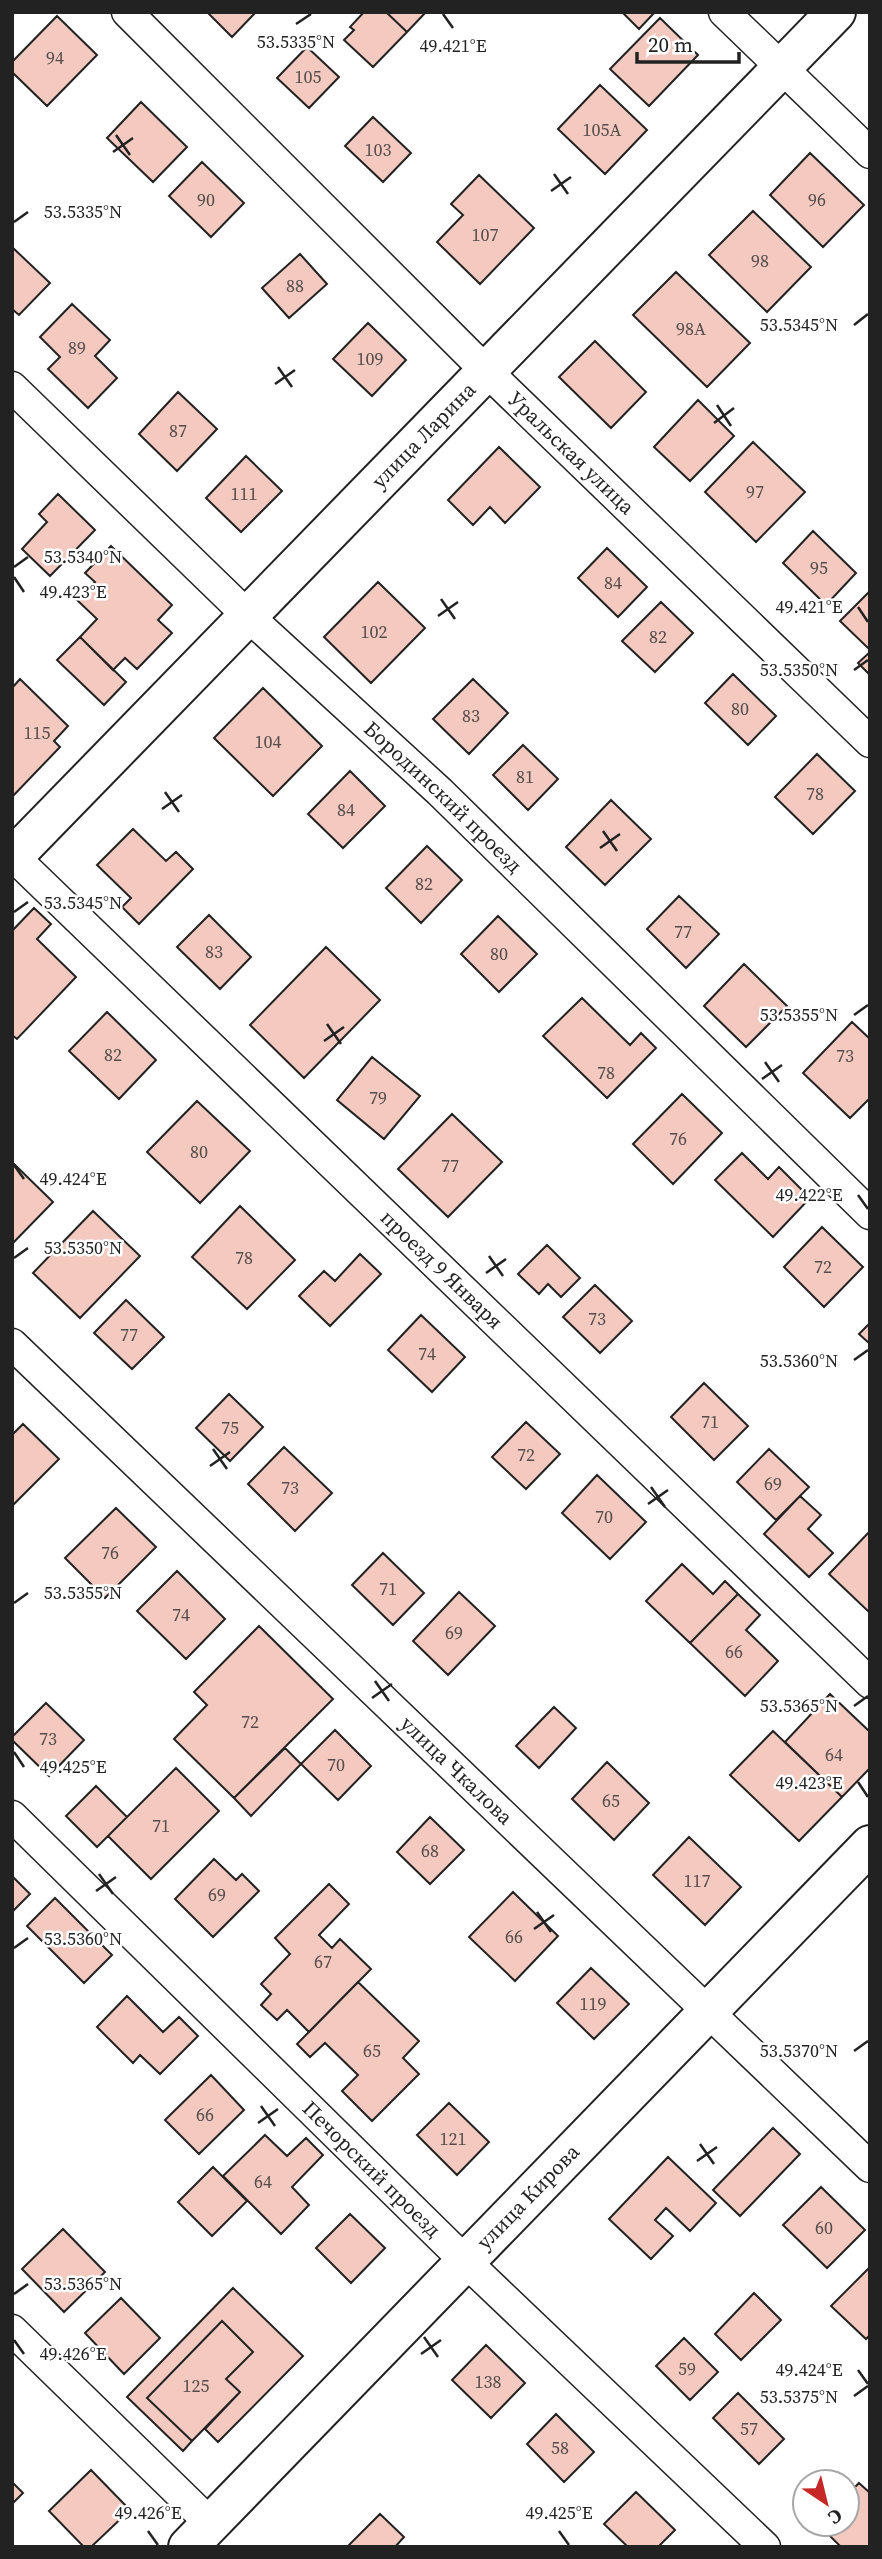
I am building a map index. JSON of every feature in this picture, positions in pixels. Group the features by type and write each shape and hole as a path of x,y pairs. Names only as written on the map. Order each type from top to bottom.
{"street":[{"name":"Уральская улица","path":"127,12 487,371 870,741"},
{"path":"724,12 870,153"},
{"name":"улица Ларина","path":"13,857 836,12"},
{"name":"Бородинский проезд","path":"12,387 248,616 440,792 870,1214"},
{"name":"проезд 9 Января","path":"13,857 870,1683"},
{"name":"улица Чкалова","path":"12,1344 870,2167"},
{"name":"Печорский проезд","path":"12,1816 466,2261 765,2547"},
{"name":"улица Кирова","path":"198,2539 870,1845"},
{"path":"12,2330 198,2539"}],"building":[{"path":"207,12 256,12 232,37"},
{"path":"364,12 386,12 407,32 373,67 344,40 354,30 350,27"},
{"path":"386,12 426,12 407,32"},
{"path":"622,12 655,12 639,29"},
{"path":"57,16 97,55 47,106 12,72 12,62"},
{"path":"660,18 698,55 649,106 610,69"},
{"path":"307,47 339,77 309,108 277,78"},
{"path":"600,85 647,130 605,174 558,129"},
{"path":"141,102 187,147 153,182 107,138"},
{"path":"373,117 411,153 383,182 345,146"},
{"path":"810,153 864,205 823,247 770,195"},
{"path":"202,162 244,203 211,237 169,196"},
{"path":"479,175 534,228 480,284 437,242 463,215 451,204"},
{"path":"753,211 811,267 767,312 709,255"},
{"path":"12,247 50,283 19,315 12,309"},
{"path":"300,254 327,284 289,318 262,288"},
{"path":"676,272 750,343 707,387 633,315"},
{"path":"72,304 110,340 95,356 117,378 88,408 48,369 60,357 40,337"},
{"path":"368,323 406,360 372,396 333,359"},
{"path":"595,341 646,392 611,428 559,377"},
{"path":"178,392 217,429 177,471 139,434"},
{"path":"698,400 734,436 690,481 654,447"},
{"path":"753,442 805,492 756,542 705,492"},
{"path":"499,447 540,487 505,523 490,507 473,525 448,500"},
{"path":"246,456 282,491 241,532 206,498"},
{"path":"58,494 95,530 50,576 22,549 47,522 39,514"},
{"path":"813,531 856,573 826,605 783,563"},
{"path":"111,546 172,605 158,620 172,633 137,669 125,658 113,670 80,637 97,619 77,600 95,582 85,573"},
{"path":"607,548 647,587 618,617 578,578"},
{"path":"378,582 425,628 371,683 324,637"},
{"path":"870,591 870,650 840,621"},
{"path":"661,602 693,633 655,672 622,641"},
{"path":"80,637 126,682 104,705 57,660"},
{"path":"870,652 870,675 858,663"},
{"path":"733,674 776,716 748,745 705,703"},
{"path":"20,679 68,726 54,741 60,747 12,797 12,688"},
{"path":"473,679 508,713 469,754 433,719"},
{"path":"263,688 322,746 273,796 214,738"},
{"path":"523,745 558,779 528,810 493,775"},
{"path":"817,754 855,791 813,834 775,797"},
{"path":"350,771 385,806 343,848 308,814"},
{"path":"611,800 651,839 605,885 566,847"},
{"path":"133,829 166,861 176,852 193,869 139,924 122,907 131,898 97,865"},
{"path":"427,846 462,880 421,923 386,888"},
{"path":"679,896 719,934 686,968 647,929"},
{"path":"34,908 51,924 37,939 76,977 17,1039 12,1035 12,931"},
{"path":"209,915 251,957 220,989 177,947"},
{"path":"498,916 537,954 499,992 461,954"},
{"path":"326,947 380,1000 304,1078 250,1025"},
{"path":"744,964 787,1006 746,1047 704,1006"},
{"path":"582,998 630,1045 641,1033 656,1048 607,1098 543,1036"},
{"path":"107,1012 156,1060 119,1099 69,1051"},
{"path":"852,1022 870,1039 870,1098 850,1118 803,1073"},
{"path":"372,1057 420,1096 384,1139 337,1100"},
{"path":"682,1094 722,1133 673,1184 633,1144"},
{"path":"197,1101 250,1151 200,1203 147,1152"},
{"path":"452,1114 502,1162 448,1217 398,1169"},
{"path":"742,1153 768,1179 779,1167 810,1198 773,1237 715,1180"},
{"path":"12,1162 53,1202 12,1244"},
{"path":"240,1206 295,1260 247,1309 192,1257"},
{"path":"93,1211 140,1256 80,1318 33,1273"},
{"path":"822,1227 863,1267 824,1307 784,1267"},
{"path":"547,1245 580,1278 561,1297 548,1284 539,1294 518,1274"},
{"path":"360,1254 381,1274 330,1326 299,1296 324,1271 335,1281"},
{"path":"595,1285 632,1321 600,1353 563,1317"},
{"path":"126,1300 164,1337 132,1369 94,1333"},
{"path":"421,1315 465,1357 432,1392 388,1350"},
{"path":"870,1323 870,1344 859,1334"},
{"path":"704,1383 748,1426 714,1460 671,1417"},
{"path":"229,1394 263,1427 230,1461 196,1428"},
{"path":"526,1422 560,1454 526,1489 492,1457"},
{"path":"23,1424 59,1459 12,1506 12,1435"},
{"path":"284,1447 332,1493 295,1531 248,1484"},
{"path":"769,1449 809,1487 776,1520 737,1482"},
{"path":"597,1475 646,1522 610,1559 562,1513"},
{"path":"800,1496 821,1515 808,1529 833,1553 809,1577 764,1534"},
{"path":"116,1508 156,1547 105,1598 65,1558"},
{"path":"870,1531 870,1613 829,1574"},
{"path":"383,1553 424,1593 393,1625 352,1585"},
{"path":"682,1564 713,1594 725,1581 738,1594 690,1643 646,1601"},
{"path":"177,1571 225,1619 186,1659 137,1611"},
{"path":"459,1592 495,1626 448,1675 413,1641"},
{"path":"738,1594 760,1615 746,1630 778,1661 745,1696 690,1643"},
{"path":"259,1626 333,1699 234,1798 174,1739 207,1705 194,1692"},
{"path":"830,1694 870,1732 870,1768 842,1797 785,1742"},
{"path":"46,1703 84,1740 49,1776 12,1740"},
{"path":"554,1707 576,1728 539,1768 516,1746"},
{"path":"335,1730 371,1766 338,1800 301,1764"},
{"path":"773,1731 842,1797 799,1841 730,1775"},
{"path":"285,1748 301,1764 251,1816 234,1798"},
{"path":"607,1762 649,1803 614,1840 572,1799"},
{"path":"176,1768 219,1811 151,1879 108,1836"},
{"path":"96,1786 127,1817 97,1847 66,1816"},
{"path":"430,1817 464,1850 430,1884 397,1852"},
{"path":"689,1837 741,1887 705,1925 653,1875"},
{"path":"214,1859 236,1880 242,1874 259,1891 213,1937 175,1899"},
{"path":"12,1876 30,1894 12,1912"},
{"path":"329,1884 349,1904 319,1935 332,1948 340,1939 371,1969 309,2032 287,2010 277,2020 261,2005 271,1994 261,1984 290,1954 275,1938"},
{"path":"513,1892 558,1936 515,1981 469,1937"},
{"path":"55,1898 112,1955 84,1983 27,1926"},
{"path":"591,1968 629,2004 594,2039 557,2003"},
{"path":"358,1982 419,2041 403,2058 419,2074 372,2121 342,2091 358,2075 325,2043 310,2057 297,2044"},
{"path":"127,1996 163,2032 179,2017 198,2036 160,2074 140,2055 133,2063 97,2027"},
{"path":"211,2075 244,2110 199,2154 165,2120"},
{"path":"449,2103 489,2142 457,2175 417,2135"},
{"path":"773,2128 800,2154 740,2216 713,2190"},
{"path":"265,2135 287,2156 306,2138 323,2155 292,2187 309,2205 281,2234 223,2176"},
{"path":"668,2157 716,2203 690,2231 666,2208 655,2220 673,2236 651,2259 609,2219"},
{"path":"213,2167 247,2201 212,2236 178,2202"},
{"path":"821,2187 865,2230 827,2268 783,2225"},
{"path":"350,2214 385,2248 351,2283 316,2248"},
{"path":"63,2229 105,2272 64,2312 22,2269"},
{"path":"868,2269 870,2335 866,2339 831,2306"},
{"path":"233,2288 303,2356 218,2442 205,2429 240,2392 226,2379 253,2352 222,2321 147,2398 192,2441 183,2451 127,2397"},
{"path":"754,2293 781,2320 741,2360 715,2334"},
{"path":"121,2298 160,2338 124,2374 85,2333"},
{"path":"222,2321 253,2352 226,2379 240,2392 192,2441 147,2398"},
{"path":"684,2338 718,2372 690,2400 656,2366"},
{"path":"486,2345 525,2383 491,2418 452,2380"},
{"path":"738,2393 784,2439 759,2464 713,2418"},
{"path":"556,2414 594,2452 564,2482 527,2444"},
{"path":"91,2470 130,2510 91,2547 84,2547 49,2511"},
{"path":"12,2482 23,2493 12,2504"},
{"path":"861,2485 870,2493 870,2546 841,2547 832,2538 861,2538"},
{"path":"636,2492 675,2530 658,2547 628,2547 604,2524"},
{"path":"380,2514 404,2537 395,2547 347,2547"}]}
